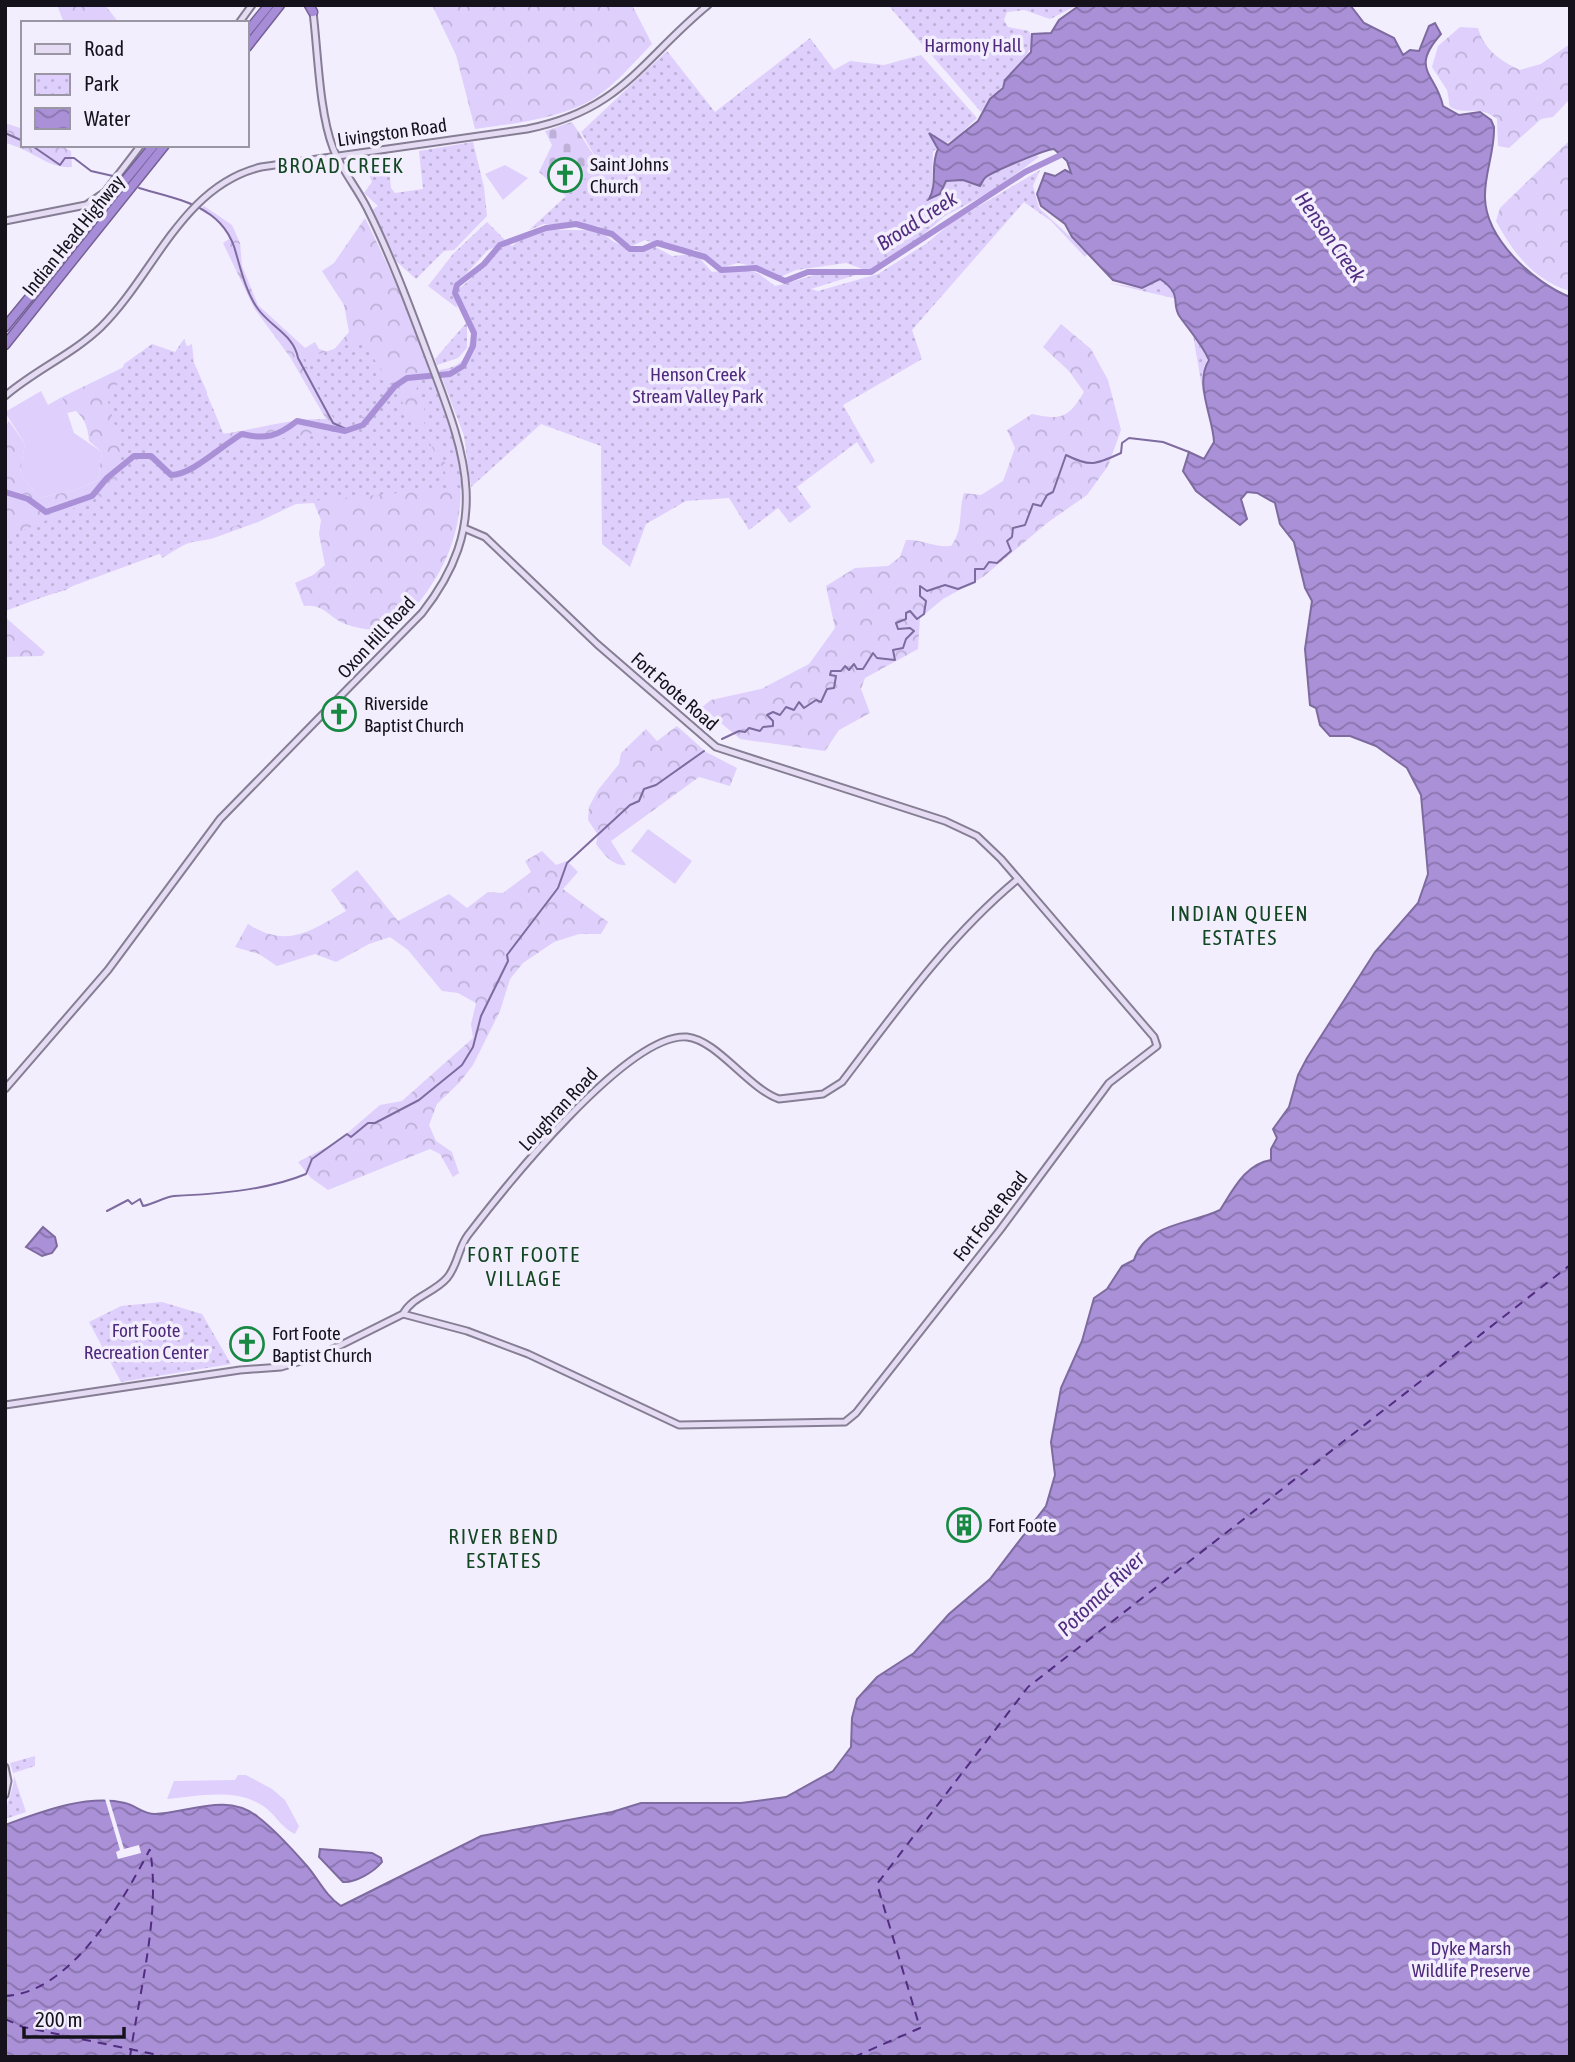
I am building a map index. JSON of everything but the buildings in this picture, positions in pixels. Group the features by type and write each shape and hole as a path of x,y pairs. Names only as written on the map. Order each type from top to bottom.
{"highway":[{"path":"248,31 269,5"},
{"path":"248,46 282,5"},
{"name":"Indian Head Highway","path":"5,327 152,147"},
{"name":"Indian Head Highway","path":"5,345 163,147"}],"street":[{"path":"240,21 252,5"},
{"name":"Livingston Road","path":"5,396 100,328 194,208 224,182 254,169 527,129 580,114 629,82 708,5"},
{"name":"Oxon Hill Road","path":"5,1089 108,970 220,819 422,613 446,578 464,528 467,492 465,461 432,365 385,245 337,156 328,126 311,8"},
{"path":"5,221 86,205 97,199 139,147"},
{"name":"Fort Foote Road","path":"403,1314 467,1331 528,1353 679,1424 838,1423 849,1420 983,1251 1109,1083 1157,1046 1154,1037 990,847 956,825 716,747 597,644 485,537 464,528"},
{"name":"Loughran Road","path":"403,1314 411,1302 448,1277 465,1238 578,1107 607,1077 652,1045 678,1037 698,1041 779,1098 828,1093 842,1082 913,990 977,916 1018,879"},
{"path":"5,1405 240,1370 281,1367 321,1355 403,1314"},
{"path":"5,1767 8,1781 5,1795"}],"green space":[{"path":"57,5 105,5 117,21 63,21"},
{"path":"432,5 632,5 652,44 610,86 582,105 543,118 475,129 456,55"},
{"name":"Harmony Hall","path":"888,5 1078,5 1050,19 1024,10 1007,12 1004,20 1008,27 1029,31 1034,42 1023,61 981,112"},
{"path":"1460,27 1478,28 1484,43 1494,54 1520,70 1541,64 1570,44 1570,99 1553,117 1541,119 1509,148 1498,146 1497,119 1484,112 1461,111 1450,107 1447,90 1432,67 1438,46"},
{"path":"810,38 834,70 850,61 884,65 921,55 977,118 957,137 933,151 932,189 942,180 984,176 1033,153 1039,157 994,190 945,216 908,247 868,271 846,263 796,270 776,279 753,266 738,263 724,267 715,265 696,250 671,250 645,240 632,246 598,226 544,224 529,230 600,165 581,132 667,51 715,112"},
{"path":"572,122 600,165 566,196 539,172 552,145 545,131"},
{"path":"5,123 21,128 21,147 64,147 71,151 72,167 54,165 5,143"},
{"path":"1570,123 1570,291 1546,280 1526,264 1496,221 1500,208 1568,142"},
{"path":"473,142 484,187 487,216 454,250 444,251 416,279 397,262 372,210 378,206 364,193 372,182 361,154 387,151 391,188 395,193 423,189 419,151"},
{"path":"505,165 528,178 503,200 485,174"},
{"name":"Henson Creek Stream Valley Park","path":"1040,170 1033,186 1039,208 1088,253 1085,257 1051,221 1024,202 912,330 922,359 843,405 875,461 871,464 857,442 797,487 811,507 790,523 778,508 749,530 729,498 686,501 646,524 630,567 602,544 601,446 541,424 471,487 464,436 439,370 462,361 470,343 473,327 459,306 458,289 509,244 512,246 542,231 599,230 614,242 635,250 650,244 672,256 696,254 712,272 737,269 758,273 775,286 840,270 859,274 811,289 818,291 878,274 927,243 952,222"},
{"path":"204,206 232,225 240,243 242,266 258,305 305,348 315,342 319,349 331,353 349,332 344,305 322,271 334,263 365,218 390,271 433,381 456,462 461,496 452,543 437,576 416,606 391,634 353,627 317,607 304,606 295,583 313,575 325,565 319,534 321,520 314,503 296,504 258,522 211,539 187,543 162,558 150,533 66,590 5,608 5,427 9,421 25,444 20,473 39,498 75,490 98,480 102,452 89,441 86,425 79,414 76,411 67,413 62,397 124,367 173,353 192,344 194,363 207,392 207,411 220,434 298,420 326,419 290,357 254,308 223,243 229,239 225,229 200,210"},
{"path":"487,222 506,241 487,251 455,286 457,308 428,286 453,254"},
{"path":"1159,279 1171,287 1177,299 1109,283 1140,288"},
{"path":"467,322 467,348 458,358 437,365 435,359"},
{"path":"1061,324 1091,349 1108,380 1121,430 1108,466 1087,495 1047,523 983,577 943,599 920,618 918,649 865,678 861,689 870,713 839,730 825,751 740,739 702,707 711,700 761,689 809,664 835,628 826,586 855,568 888,566 900,557 906,540 951,546 958,533 964,493 981,495 1003,481 1015,448 1007,430 1032,414 1051,417 1064,415 1074,407 1084,392 1069,371 1043,347"},
{"path":"1193,335 1207,357 1203,393"},
{"path":"184,339 229,447 339,429 303,359 362,340 392,387 374,408 394,390 413,418 417,418 453,488 300,502 5,611 5,532 17,533 114,491 122,451 108,401 113,397 124,364 152,344 175,352"},
{"path":"430,372 456,443 462,489 458,488 420,415 425,411 416,393 418,379"},
{"path":"41,391 48,405 62,397 74,433 102,452 98,480 75,490 39,498 20,473 25,444 5,412"},
{"path":"5,617 45,652 42,656 5,657"},
{"path":"677,726 706,752 737,768 730,786 699,777 611,841 626,865 617,864 596,844 598,835 588,820 589,807 598,790 619,764 621,753 646,729 657,741"},
{"path":"648,829 692,861 675,884 631,851"},
{"path":"542,851 556,865 567,861 578,872 563,889 608,922 601,934 579,934 554,942 523,963 510,979 500,1011 473,1065 437,1104 429,1125 436,1141 452,1152 459,1173 453,1177 440,1154 430,1149 328,1190 311,1178 298,1162 338,1141 380,1105 402,1101 473,1038 471,1024 476,1003 458,993 442,991 408,950 390,937 369,944 336,962 315,954 277,966 259,954 235,947 248,924 275,935 287,936 321,925 346,911 331,890 357,870 398,921 449,894 467,908 488,892 503,893 531,872 525,861"},
{"name":"Fort Foote Recreation Center","path":"162,1302 202,1314 231,1364 121,1382 89,1322 121,1306"},
{"path":"35,1756 35,1766 13,1773 10,1763"},
{"path":"238,1775 246,1775 272,1789 285,1800 299,1826 295,1834 266,1808 244,1797 218,1794 167,1799 174,1781 235,1780"},
{"path":"14,1776 26,1812 5,1819 13,1787"}],"water":[{"path":"1080,5 1350,5 1364,23 1394,38 1403,55 1410,50 1419,51 1429,26 1435,23 1441,34 1427,56 1426,64 1443,106 1459,115 1480,112 1491,120 1494,127 1485,198 1487,213 1494,229 1514,258 1542,281 1570,297 1570,2057 5,2057 5,1825 33,1815 95,1801 125,1803 155,1814 207,1806 233,1806 246,1810 271,1828 341,1906 481,1836 612,1812 641,1803 741,1803 786,1797 833,1771 851,1747 852,1718 857,1699 877,1677 914,1653 949,1614 990,1579 1046,1506 1055,1475 1051,1442 1061,1388 1082,1341 1094,1298 1107,1289 1122,1266 1134,1260 1148,1239 1171,1226 1220,1210 1247,1172 1262,1162 1271,1160 1271,1149 1277,1138 1273,1129 1289,1107 1298,1075 1307,1058 1375,952 1418,903 1428,874 1421,795 1407,768 1376,746 1350,736 1330,736 1320,725 1316,708 1310,705 1305,649 1312,601 1305,588 1294,542 1280,524 1275,503 1257,493 1247,492 1241,499 1247,519 1240,525 1196,491 1183,471 1189,452 1204,459 1214,442 1203,379 1209,360 1177,312 1172,290 1160,279 1142,288 1113,280 1072,237 1065,224 1041,206 1037,194 1045,173 1055,176 1065,170 1071,173 1067,161 1054,149 990,174 980,186 963,180 946,181 940,194 929,199 938,149 929,133 948,145 978,121 990,99 1003,88 1005,80 1031,52 1032,34 1051,33 1059,20"},
{"path":"43,1227 55,1237 57,1246 52,1253 42,1256 26,1247"},
{"path":"320,1849 372,1853 381,1858 382,1862 364,1876 343,1882 319,1857"}],"pier":[{"path":"105,1799 109,1799 124,1849 139,1845 141,1853 118,1859 116,1852 120,1850"}],"waterway":[{"path":"5,133 21,140"},
{"path":"34,147 60,165 65,158 74,158 91,171 113,176"},
{"name":"Broad Creek","path":"5,492 28,499 46,512 92,496 107,478 134,456 151,456 171,475 179,474 242,434 258,437 271,435 297,421 345,431 363,425 395,386 407,378 450,374 463,366 473,346 474,333 455,293 457,285 484,264 500,245 546,228 576,224 612,234 630,249 643,249 657,243 705,257 721,270 756,268 785,281 808,272 871,272 1025,172 1065,153"},
{"path":"139,188 185,201 211,215 222,225 230,237 254,303 292,343 333,423 348,430"},
{"path":"722,739 739,731 745,732 749,728 760,731 763,727 773,726 773,721 767,715 773,712 780,715 786,707 794,710 799,702 804,708 816,700 821,702 827,689 834,688 836,676 830,675 831,671 841,671 845,666 849,670 854,664 857,669 863,669 873,653 877,658 895,660 893,650 903,648 906,639 914,631 910,628 898,629 896,623 906,619 906,613 910,611 917,619 924,614 926,601 920,596 920,586 927,591 945,585 958,589 975,582 975,569 984,569 989,562 997,563 1011,551 1007,541 1012,537 1013,528 1025,525 1033,504 1041,506 1047,495 1053,492 1066,455 1087,463 1098,462 1121,453 1122,443 1129,438 1163,442 1189,452"},
{"path":"107,1211 128,1200 132,1204 140,1199 143,1206 170,1197 240,1191 290,1180 306,1174 312,1159 347,1134 351,1137 368,1123 375,1123 419,1100 462,1065 473,1047 481,1016 508,961 507,955 558,888 567,863 630,805 639,801 644,789 656,785 704,751"}],"ferry route":[{"path":"854,2057 920,2028 877,1884 1028,1687 1570,1265"},
{"path":"5,1996 29,1991 52,1979 73,1962 110,1918 150,1849"},
{"path":"130,2057 151,1926 153,1874 150,1850"},
{"path":"5,2019 23,2027 168,2057"}],"place":[{"name":"Saint Johns Church","path":"565,175"},
{"name":"Riverside Baptist Church","path":"339,714"},
{"name":"Fort Foote Baptist Church","path":"247,1344"},
{"name":"Fort Foote","path":"964,1525"}],"district":[{"name":"BROAD CREEK","path":"341,166"},
{"name":"INDIAN QUEEN ESTATES","path":"1240,926"},
{"name":"FORT FOOTE VILLAGE","path":"524,1267"},
{"name":"RIVER BEND ESTATES","path":"504,1549"}],"water label":[{"name":"Henson Creek","path":"1330,237"},
{"name":"Potomac River","path":"1101,1594"}],"park label":[{"name":"Dyke Marsh Wildlife Preserve","path":"1471,1959"}]}
